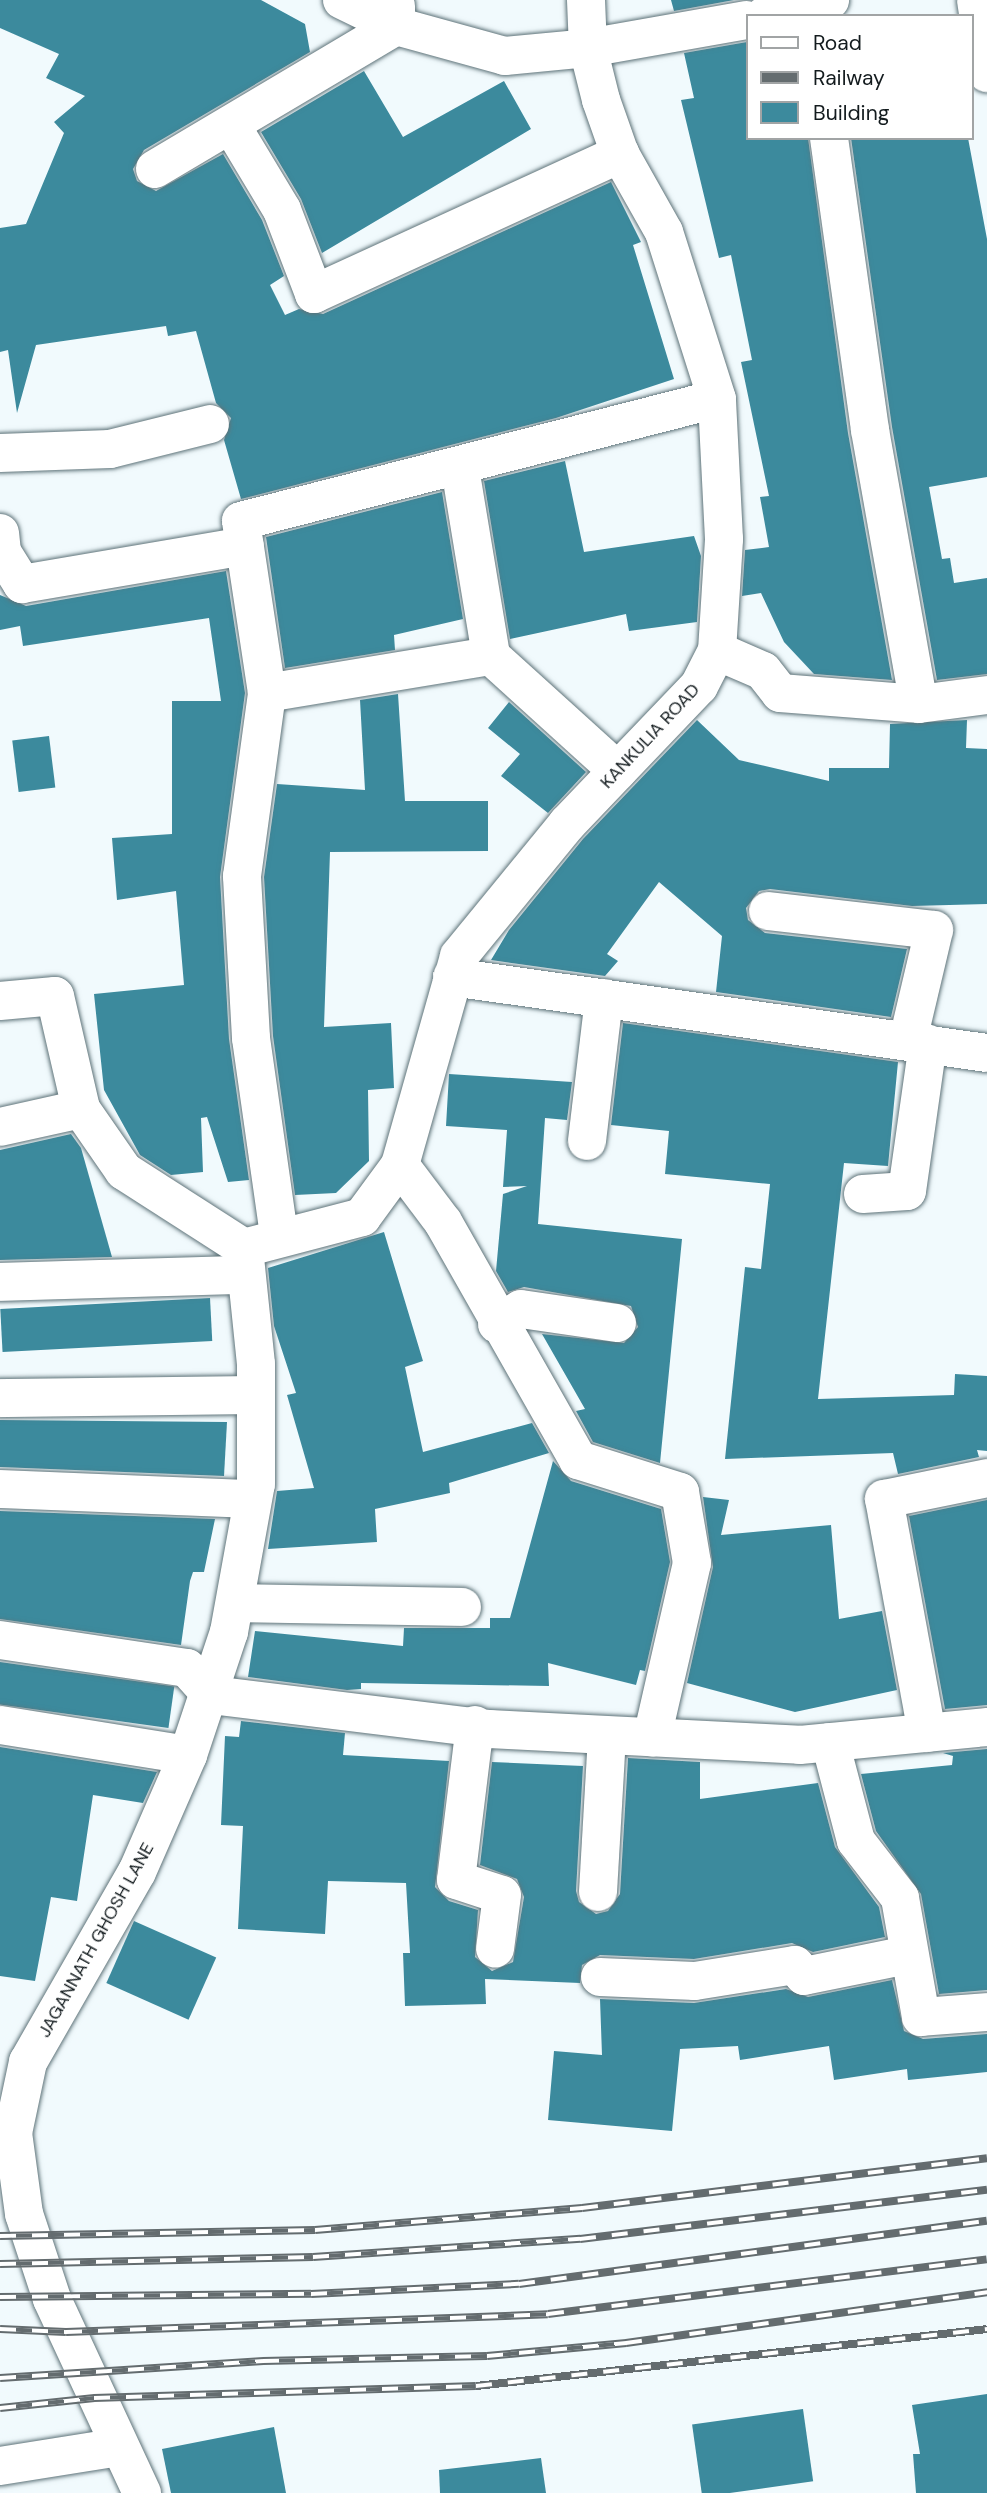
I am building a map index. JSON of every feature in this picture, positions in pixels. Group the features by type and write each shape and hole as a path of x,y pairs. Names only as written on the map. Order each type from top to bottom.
{"street":[{"path":"342,0 396,13 505,56 588,48 746,20"},
{"name":"KANKULIA ROAD","path":"0,1282 244,1262 279,1235 362,1217 400,1165 459,956 506,896 618,771 699,686 717,651 724,539 717,398 664,232 620,154 588,48 586,0"},
{"path":"976,0 987,73"},
{"path":"773,14 815,5"},
{"path":"155,169 231,125 396,13"},
{"path":"231,125 282,210 314,294 620,154"},
{"path":"829,140 870,430 919,704"},
{"path":"279,1235 251,1038 243,876 267,693 241,521 460,468 717,398"},
{"path":"0,453 110,449 211,424"},
{"path":"460,468 491,656 618,771"},
{"path":"0,533 2,552 22,584 245,545"},
{"path":"717,651 763,671 780,693 919,704 987,695"},
{"path":"267,693 491,656"},
{"path":"768,911 934,930 918,1042 907,1191 863,1194"},
{"path":"452,977 987,1054"},
{"path":"0,1001 55,996 81,1109 124,1171 244,1262"},
{"path":"587,1141 604,998"},
{"path":"0,1127 81,1109"},
{"path":"400,1165 443,1222 496,1324 578,1460 680,1492 692,1563 652,1737"},
{"name":"JAGANNATH GHOSH LANE","path":"142,2493 78,2363 24,2214 13,2133 14,2062 137,1872 211,1695 234,1603 252,1499 256,1395 244,1262"},
{"path":"496,1324 521,1309 617,1323"},
{"path":"0,1398 256,1395"},
{"path":"927,1733 884,1499 987,1478"},
{"path":"0,1489 252,1499"},
{"path":"234,1603 462,1607"},
{"path":"0,1640 187,1668 211,1695 607,1737 830,1742 987,1727"},
{"path":"0,1725 188,1755"},
{"path":"475,1725 456,1880 502,1895 495,1949"},
{"path":"598,1892 607,1737"},
{"path":"830,1742 856,1841 900,1898 906,1955 921,2017 987,2012"},
{"path":"600,1977 695,1981 795,1965 804,1976 906,1955"},
{"path":"0,2466 120,2447"}],"building":[{"path":"0,0 261,0 305,24 310,52 144,150 133,169 137,181 156,191 223,154 262,220 284,276 270,285 285,315 299,309 323,314 611,182 641,242 633,245 674,379 556,418 241,499 224,440 231,418 216,403 196,331 168,336 166,326 36,345 17,413 8,350 0,352 0,228 26,224 64,133 54,122 85,96 46,78 59,54 0,28"},
{"path":"671,0 734,0 674,11"},
{"path":"746,42 746,140 808,140 848,433 892,680 814,674 784,642 761,593 742,596 745,550 769,547 760,497 769,496 741,362 752,360 731,255 719,258 681,100 694,98 684,53"},
{"path":"364,71 403,137 504,81 531,129 322,253 301,199 261,132"},
{"path":"851,140 968,140 987,239 987,477 929,487 942,559 950,558 954,583 987,578 987,674 937,680 892,427"},
{"path":"565,461 584,552 694,536 701,556 697,622 629,631 626,614 510,639 484,481"},
{"path":"442,492 463,619 394,635 395,650 285,668 266,537"},
{"path":"226,571 245,693 220,877 229,1039 249,1180 228,1182 207,1117 201,1118 203,1172 171,1175 140,1155 104,1090 94,994 184,985 176,891 117,900 112,838 172,834 172,701 221,701 209,618 23,646 20,626 0,630 0,595 26,606"},
{"path":"398,694 405,801 488,801 488,851 330,852 324,1027 391,1023 394,1088 368,1090 369,1161 336,1193 295,1195 273,1036 264,877 277,784 365,790 360,700"},
{"path":"509,702 586,772 548,813 501,776 520,754 488,728"},
{"path":"697,720 739,760 829,781 829,768 889,768 890,724 967,720 966,748 987,749 987,904 912,906 770,889 759,891 746,908 748,920 765,933 907,949 891,1017 716,992 722,936 659,882 607,954 618,961 605,976 491,960 509,930 583,839"},
{"path":"49,736 55,788 19,792 12,741"},
{"path":"623,1023 898,1062 888,1166 844,1163 818,1399 954,1395 955,1374 987,1376 987,1451 977,1450 979,1457 898,1474 893,1453 725,1459 745,1267 761,1269 770,1184 665,1174 669,1131 611,1125"},
{"path":"449,1074 572,1082 567,1120 545,1118 538,1224 682,1239 660,1463 593,1442 576,1411 585,1409 542,1334 624,1343 638,1327 631,1306 524,1287 508,1292 496,1271 503,1194 527,1186 503,1187 507,1130 446,1126"},
{"path":"71,1134 81,1148 112,1257 0,1260 0,1150"},
{"path":"384,1232 423,1361 405,1367 423,1452 532,1423 549,1453 449,1483 450,1493 375,1509 377,1542 268,1549 277,1491 314,1488 287,1395 296,1393 274,1326 268,1268"},
{"path":"210,1298 212,1341 3,1352 0,1309"},
{"path":"0,1420 227,1422 224,1476 0,1467"},
{"path":"553,1461 571,1481 661,1509 670,1562 645,1671 640,1670 636,1685 548,1663 549,1686 361,1683 361,1689 347,1690 248,1677 255,1631 403,1646 404,1628 490,1628 490,1618 510,1618"},
{"path":"703,1497 729,1500 721,1535 831,1525 839,1619 882,1611 897,1690 795,1712 687,1683 713,1567"},
{"path":"987,1500 987,1705 945,1709 909,1516"},
{"path":"0,1511 215,1519 204,1572 193,1572 190,1581 181,1645 0,1619"},
{"path":"0,1662 174,1686 168,1728 0,1704"},
{"path":"241,1721 345,1733 343,1755 449,1761 435,1887 449,1901 478,1910 475,1957 492,1971 513,1962 524,1897 517,1879 480,1865 492,1762 583,1766 576,1891 579,1902 596,1914 608,1911 620,1894 628,1758 700,1762 700,1799 818,1783 835,1847 879,1907 885,1937 813,1952 792,1943 694,1959 600,1955 582,1965 580,1983 485,1979 486,2004 405,2006 403,1953 410,1953 406,1883 328,1881 325,1934 238,1929 243,1826 221,1825 225,1736 239,1737"},
{"path":"0,1747 157,1772 143,1803 93,1795 77,1901 51,1897 35,1981 0,1976"},
{"path":"987,1749 987,1990 939,1994 921,1894 876,1831 861,1774 952,1765 953,1756 943,1753"},
{"path":"134,1921 216,1958 189,2020 106,1983"},
{"path":"892,1980 904,2031 923,2039 987,2034 987,2072 908,2080 907,2069 834,2080 829,2046 740,2060 738,2046 680,2049 672,2131 548,2120 554,2051 602,2055 600,1999 694,2003 786,1989 808,1997"},
{"path":"987,2394 987,2493 916,2493 913,2454 920,2454 912,2405"},
{"path":"803,2409 813,2481 730,2493 702,2493 692,2425"},
{"path":"274,2427 286,2493 171,2493 162,2449"},
{"path":"541,2458 546,2493 440,2493 439,2470"}],"railway":[{"path":"0,2236 315,2230 582,2208 987,2158"},
{"path":"0,2264 313,2257 580,2239 987,2190"},
{"path":"0,2297 311,2294 519,2284 987,2221"},
{"path":"0,2329 66,2332 548,2314 987,2259"},
{"path":"0,2378 263,2361 487,2356 626,2343 987,2292"},
{"path":"0,2408 94,2398 476,2386 987,2329"}]}
